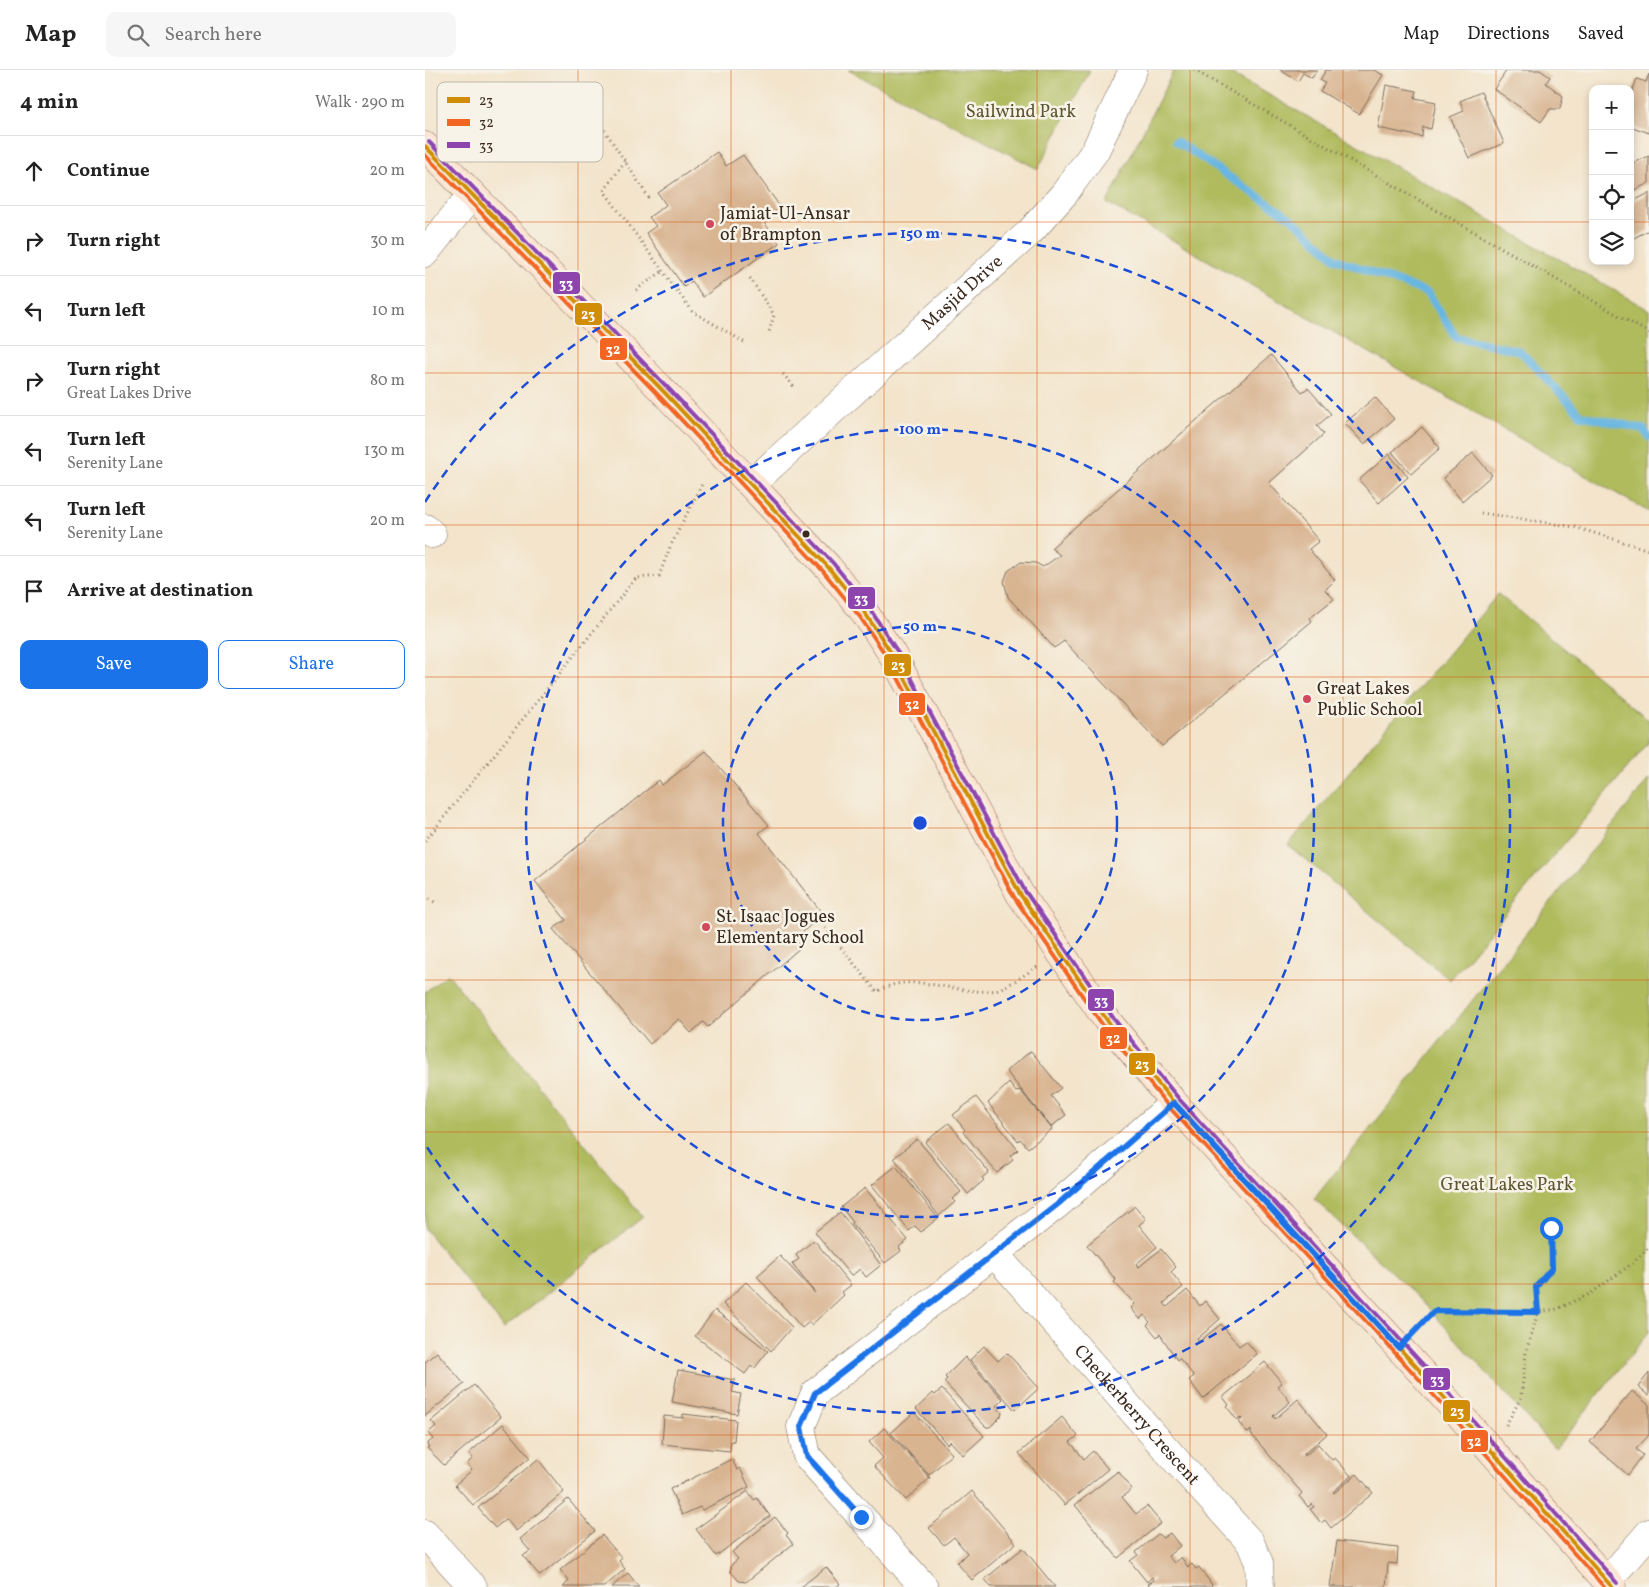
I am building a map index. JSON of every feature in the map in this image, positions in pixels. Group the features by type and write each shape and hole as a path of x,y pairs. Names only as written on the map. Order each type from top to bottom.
{"street":[{"name":"Masjid Drive","path":"751,484 1025,237 1064,194 1095,151 1133,70"},
{"path":"425,146 437,158"},
{"path":"441,162 751,484 828,567 865,613 892,654 1020,894 1109,1023 1174,1103 1399,1348 1610,1584 1649,1533"},
{"path":"425,253 472,194"},
{"path":"924,1587 807,1456 801,1427 815,1393 1058,1204 1174,1103"},
{"name":"Checkerberry Crescent","path":"994,1253 1250,1542 1259,1563 1260,1587"},
{"path":"425,1534 473,1587"}],"path":[{"path":"1194,70 1649,333"},
{"path":"603,128 651,201"},
{"path":"625,161 604,191 692,311 744,342"},
{"path":"636,290 663,271"},
{"path":"750,278 774,315 769,332"},
{"path":"783,374 795,388"},
{"path":"425,841 636,578 659,576 670,547 703,482"},
{"path":"1481,513 1575,527 1649,550"},
{"path":"425,896 436,903"},
{"path":"825,928 877,992 887,985 908,983 991,991 1009,984 1061,953"},
{"path":"1490,1449 1521,1398 1526,1352 1538,1312 1536,1287 1552,1268 1551,1228"},
{"path":"1399,1348 1434,1311 1538,1312 1557,1309 1590,1294 1633,1263 1649,1247"}],"green space":[{"name":"Sailwind Park","path":"848,70 1090,70 1038,169"},
{"path":"1174,70 1225,70 1649,310 1649,512 1107,203"},
{"path":"1498,594 1649,720 1649,742 1450,980 1288,845"},
{"name":"Great Lakes Park","path":"1649,779 1649,1332 1555,1449 1420,1299 1314,1199"},
{"path":"448,974 643,1217 504,1328 425,1229 425,992"}],"building":[{"path":"1280,70 1317,70 1312,78 1303,73 1298,81"},
{"path":"1326,70 1374,70 1383,75 1359,114 1320,91 1325,83 1320,80"},
{"path":"1507,70 1540,70 1550,77 1546,83 1563,96 1560,109 1550,109 1541,122 1494,89"},
{"path":"1649,74 1649,133 1634,127 1634,86 1637,79 1646,82"},
{"path":"1386,85 1417,91 1415,98 1436,102 1431,129 1423,127 1422,137 1378,128"},
{"path":"1481,92 1504,143 1469,158 1450,117 1464,111 1460,101"},
{"name":"Jamiat-Ul-Ansar of Brampton","path":"717,152 726,166 743,155 781,208 763,221 779,243 703,297 692,281 684,287 646,233 656,226 649,217 666,205 658,193"},
{"path":"1649,156 1649,183 1634,190 1634,175 1634,162"},
{"path":"1649,193 1649,230 1634,238 1634,220 1634,201"},
{"path":"1271,355 1302,392 1308,388 1331,414 1317,426 1324,434 1269,483 1319,541 1309,549 1335,580 1325,590 1334,599 1310,618 1312,621 1162,746 1064,641 1054,648 1008,597 1004,581 1008,571 1021,562 1036,563 1043,567 1060,555 1051,548"},
{"path":"1375,397 1394,419 1364,444 1345,423"},
{"path":"1422,427 1440,448 1411,474 1392,452"},
{"path":"1473,453 1492,475 1462,501 1443,478"},
{"path":"1389,454 1408,477 1379,503 1359,480"},
{"path":"706,751 769,825 759,833 823,914 795,939 801,947 708,1027 703,1022 691,1033 679,1019 650,1044 553,929 566,920 535,881 659,780 662,785"},
{"path":"1031,1051 1061,1088 1051,1096 1066,1115 1051,1127 1006,1071"},
{"path":"1009,1083 1016,1092 1020,1090 1052,1129 1028,1148 1020,1139 1018,1141 988,1103"},
{"path":"976,1097 1018,1150 1010,1156 1013,1160 997,1173 963,1132 965,1130 953,1115"},
{"path":"949,1123 989,1172 982,1178 984,1180 968,1194 925,1142"},
{"path":"917,1139 961,1192 952,1199 955,1202 939,1216 894,1158"},
{"path":"896,1166 938,1218 921,1232 915,1226 909,1231 872,1185"},
{"path":"865,1188 908,1240 899,1247 901,1251 885,1263 852,1224 853,1222 841,1207"},
{"path":"1135,1206 1146,1219 1139,1225 1157,1247 1136,1264 1139,1267 1161,1249 1176,1267 1171,1272 1183,1287 1164,1303 1167,1307 1187,1290 1200,1306 1205,1301 1220,1319 1197,1339 1199,1342 1221,1324 1239,1346 1246,1341 1257,1354 1203,1399 1189,1380 1194,1376 1179,1358 1177,1360 1160,1334 1157,1337 1147,1325 1150,1322 1144,1315 1140,1319 1131,1308 1135,1304 1114,1282 1116,1280 1087,1245"},
{"path":"840,1212 881,1265 866,1277 860,1269 851,1276 815,1232"},
{"path":"814,1240 851,1285 842,1292 844,1295 811,1325 809,1322 802,1328 757,1276 780,1256 815,1293 792,1264 799,1259 796,1255"},
{"path":"746,1282 792,1327 771,1351 723,1304"},
{"path":"715,1310 768,1351 754,1369 751,1366 745,1374 695,1336"},
{"path":"984,1346 998,1361 1007,1353 1039,1388 1015,1410 970,1360"},
{"path":"437,1352 464,1384 425,1416 425,1362"},
{"path":"965,1357 1003,1399 996,1406 1002,1413 1001,1416 990,1427 986,1427 944,1382 947,1379 945,1377"},
{"path":"1265,1362 1282,1383 1278,1386 1290,1402 1273,1416 1275,1419 1298,1399 1327,1434 1304,1454 1305,1456 1318,1444 1332,1460 1335,1458 1351,1476 1333,1492 1357,1474 1373,1493 1331,1528 1325,1520 1321,1523 1310,1509 1314,1507 1312,1504 1308,1507 1299,1496 1302,1493 1251,1434 1251,1430 1248,1433 1238,1422 1242,1419 1240,1417 1237,1420 1227,1407 1229,1405 1223,1397"},
{"path":"678,1370 735,1380 732,1392 741,1394 737,1414 672,1402"},
{"path":"1649,1373 1649,1396 1638,1387"},
{"path":"474,1385 501,1417 444,1465 427,1448 429,1447 427,1444 433,1439 428,1433 436,1426 431,1421"},
{"path":"942,1389 984,1436 963,1455 950,1441 947,1444 916,1409 933,1393 935,1395"},
{"path":"1632,1391 1649,1405 1649,1435 1636,1449 1643,1455 1628,1475 1590,1442"},
{"path":"914,1412 952,1454 929,1475 891,1433"},
{"path":"683,1414 736,1420 734,1441 731,1441 730,1451 662,1444 664,1416 683,1418"},
{"path":"1062,1417 1078,1436 1070,1442 1084,1459 1093,1451 1108,1469 1065,1505 1019,1453"},
{"path":"503,1424 530,1457 473,1505 455,1485 472,1470 467,1464 473,1458 469,1453"},
{"path":"884,1428 930,1478 906,1500 874,1466 883,1458 869,1442"},
{"path":"538,1459 564,1492 516,1531 506,1519 495,1528 478,1508"},
{"path":"732,1459 737,1470 740,1468 749,1487 702,1510 700,1507 682,1515 670,1489"},
{"path":"1118,1471 1132,1489 1122,1497 1136,1514 1147,1506 1161,1523 1118,1558 1075,1505"},
{"path":"748,1491 754,1500 757,1498 770,1516 716,1556 696,1529"},
{"path":"972,1491 1016,1543 972,1580 957,1563 967,1553 954,1537 944,1545 929,1528"},
{"path":"568,1499 595,1531 540,1576 523,1556 530,1551 520,1539"},
{"path":"775,1517 788,1533 786,1535 793,1544 746,1582 739,1581 730,1571 732,1564 738,1559 732,1552"},
{"path":"1170,1533 1180,1546 1168,1556 1174,1563 1181,1557 1188,1567 1192,1564 1196,1569 1199,1567 1212,1585 1210,1587 1151,1587 1148,1584 1154,1580 1152,1577 1147,1582 1130,1561 1138,1555 1136,1552 1158,1534 1163,1538"},
{"path":"602,1535 622,1558 619,1561 625,1569 604,1587 563,1587 569,1581 560,1570"},
{"path":"1337,1541 1398,1548 1397,1564 1388,1563 1386,1587 1330,1587"},
{"path":"1023,1548 1055,1587 991,1587 985,1579"},
{"path":"826,1567 840,1584 836,1587 801,1587"},
{"path":"628,1573 639,1587 612,1587"}],"waterway":[{"path":"1176,141 1292,219 1336,259 1428,293 1456,337 1520,351 1581,415 1643,429 1649,437"}],"transit line":[{"name":"33","path":"429,142 437,150"},
{"name":"23","path":"425,146 437,158"},
{"name":"32","path":"425,155 660,397 823,571 860,617 887,657 1014,897 1104,1027 1169,1107 1430,1391 1604,1587"},
{"name":"23","path":"441,162 665,393 828,567 865,613 892,654 1020,894 1109,1023 1174,1103 1435,1387 1612,1587"},
{"name":"33","path":"448,162 669,389 833,563 870,609 897,651 1025,891 1114,1019 1179,1099 1440,1383 1617,1583"}],"place":[{"name":"Jamiat-Ul-Ansar of Brampton","path":"710,224"},
{"name":"Great Lakes Public School","path":"1307,699"},
{"name":"St. Isaac Jogues Elementary School","path":"706,927"}],"route":[{"path":"861,1517 807,1456 801,1427 815,1393 1022,1230 1058,1204 1174,1103 1399,1348 1434,1311 1538,1312 1536,1287 1552,1268 1553,1247 1551,1228"}]}
